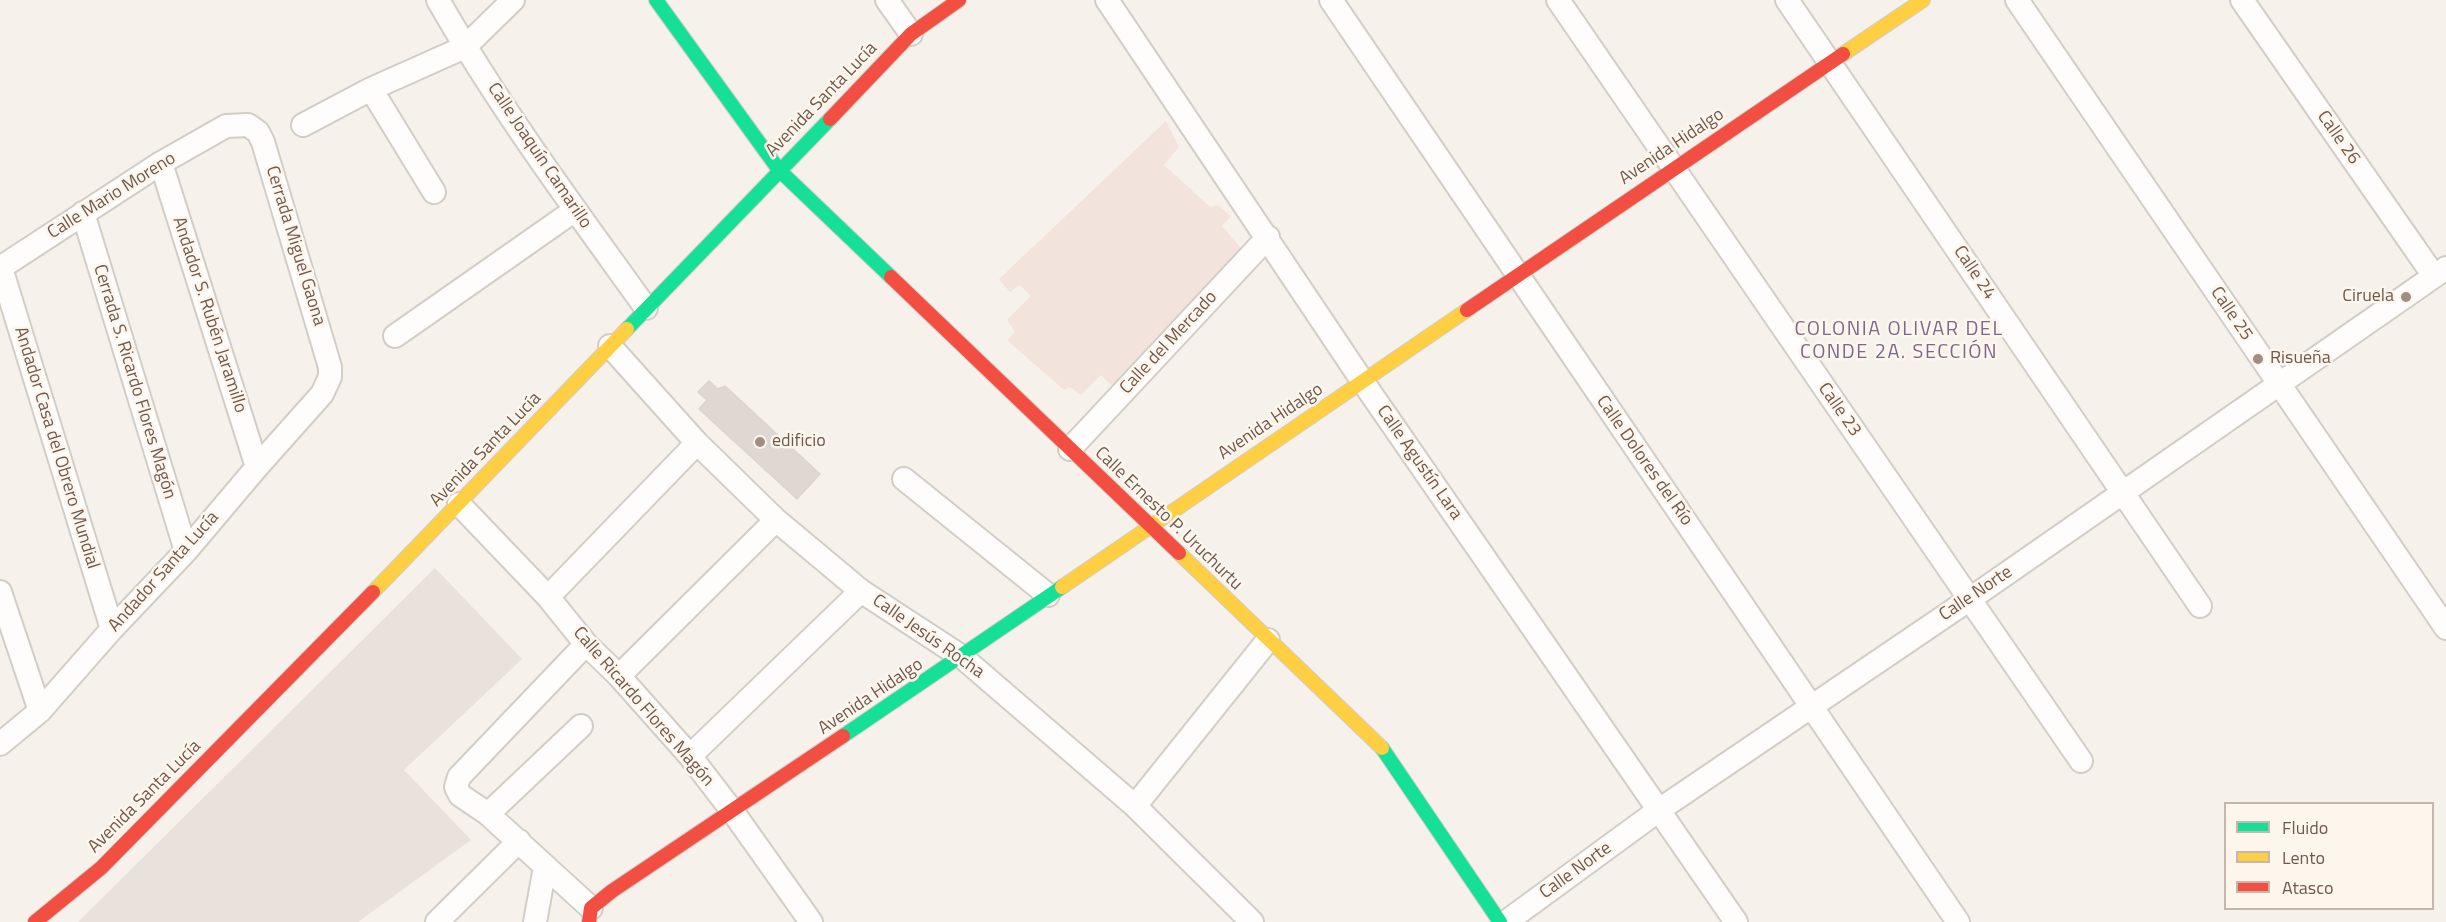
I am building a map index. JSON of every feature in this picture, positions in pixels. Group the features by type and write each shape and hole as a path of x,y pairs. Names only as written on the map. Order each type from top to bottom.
{"street":[{"name":"Calle Joaquín Camarillo","path":"438,0 465,47 646,308"},
{"path":"303,125 371,89 465,47 513,0"},
{"name":"Calle Ernesto P. Uruchurtu","path":"656,0 779,170 1383,749 1500,922"},
{"path":"887,0 911,34"},
{"name":"Avenida Santa Lucía","path":"34,922 65,900 101,868 459,504 911,34 959,0"},
{"name":"Calle Agustín Lara","path":"1107,0 1268,237 1363,382 1736,922"},
{"name":"Calle Dolores del Río","path":"1331,0 1958,922"},
{"name":"Calle 23","path":"1558,0 2081,761"},
{"name":"Calle 24","path":"1787,0 2200,606"},
{"name":"Avenida Hidalgo","path":"590,915 639,873 963,657 1148,525 1363,382 1672,169 1923,0"},
{"name":"Calle 25","path":"2017,0 2446,628"},
{"name":"Calle 26","path":"2242,0 2440,272"},
{"path":"371,89 434,192"},
{"name":"Cerrada Miguel Gaona","path":"226,126 248,125 258,132 263,142 328,355 330,377 322,394"},
{"name":"Calle Mario Moreno","path":"0,268 161,163 226,126"},
{"name":"Andador S. Rubén Jaramillo","path":"161,163 257,466"},
{"path":"394,336 576,210"},
{"name":"Cerrada S. Ricardo Flores Magón","path":"83,213 186,551"},
{"name":"Calle del Mercado","path":"1070,449 1268,237"},
{"name":"Andador Casa del Obrero Mundial","path":"0,268 112,629"},
{"name":"Calle Norte","path":"1506,922 1659,810 1970,599 2440,272"},
{"name":"Calle Jesús Rocha","path":"610,346 697,443 776,520 861,591 963,657 1135,806 1252,922"},
{"name":"Andador Santa Lucía","path":"0,744 40,711 112,629 186,551 257,466 322,394"},
{"path":"548,597 697,443"},
{"path":"904,479 1048,595"},
{"name":"Calle Ricardo Flores Magón","path":"459,504 548,597 586,644 620,676 690,756 811,922"},
{"path":"620,676 776,520"},
{"path":"690,756 861,591"},
{"path":"0,592 40,711"},
{"path":"1135,806 1268,640"},
{"path":"586,644 459,777 456,787 460,795 488,814 519,842 590,915"},
{"path":"488,814 580,726"},
{"path":"437,922 519,842"},
{"path":"536,922 545,867"}],"shaded area":[{"path":"1166,121 1179,147 1164,165 1210,207 1218,205 1231,216 1222,226 1245,253 1115,389 1101,375 1081,395 1070,387 1064,390 1007,340 1015,332 1007,320 1031,296 1020,285 1010,292 999,279"},
{"path":"435,568 522,659 404,770 471,840 358,922 78,922"}],"building":[{"name":"edificio","path":"709,381 718,389 725,386 820,474 797,499 699,409 707,400 698,392"}],"traffic: fast":[{"path":"656,0 779,170 891,277"},
{"path":"627,329 830,119"},
{"path":"843,736 1062,587"},
{"path":"1382,748 1500,922"}],"traffic: slow":[{"path":"1843,54 1923,0"},
{"path":"1062,587 1467,310"},
{"path":"373,592 627,329"},
{"path":"1179,553 1382,748"}],"traffic: jam":[{"path":"830,119 911,34 959,0"},
{"path":"1467,310 1843,54"},
{"path":"891,277 1179,553"},
{"path":"35,922 101,868 373,592"},
{"path":"589,922 591,908 612,891 843,736"}],"place":[{"name":"Ciruela","path":"2406,297"},
{"name":"Risueña","path":"2258,359"},
{"name":"edificio","path":"760,442"}],"district":[{"name":"COLONIA OLIVAR DEL CONDE 2A. SECCIÓN","path":"1899,342"}]}
